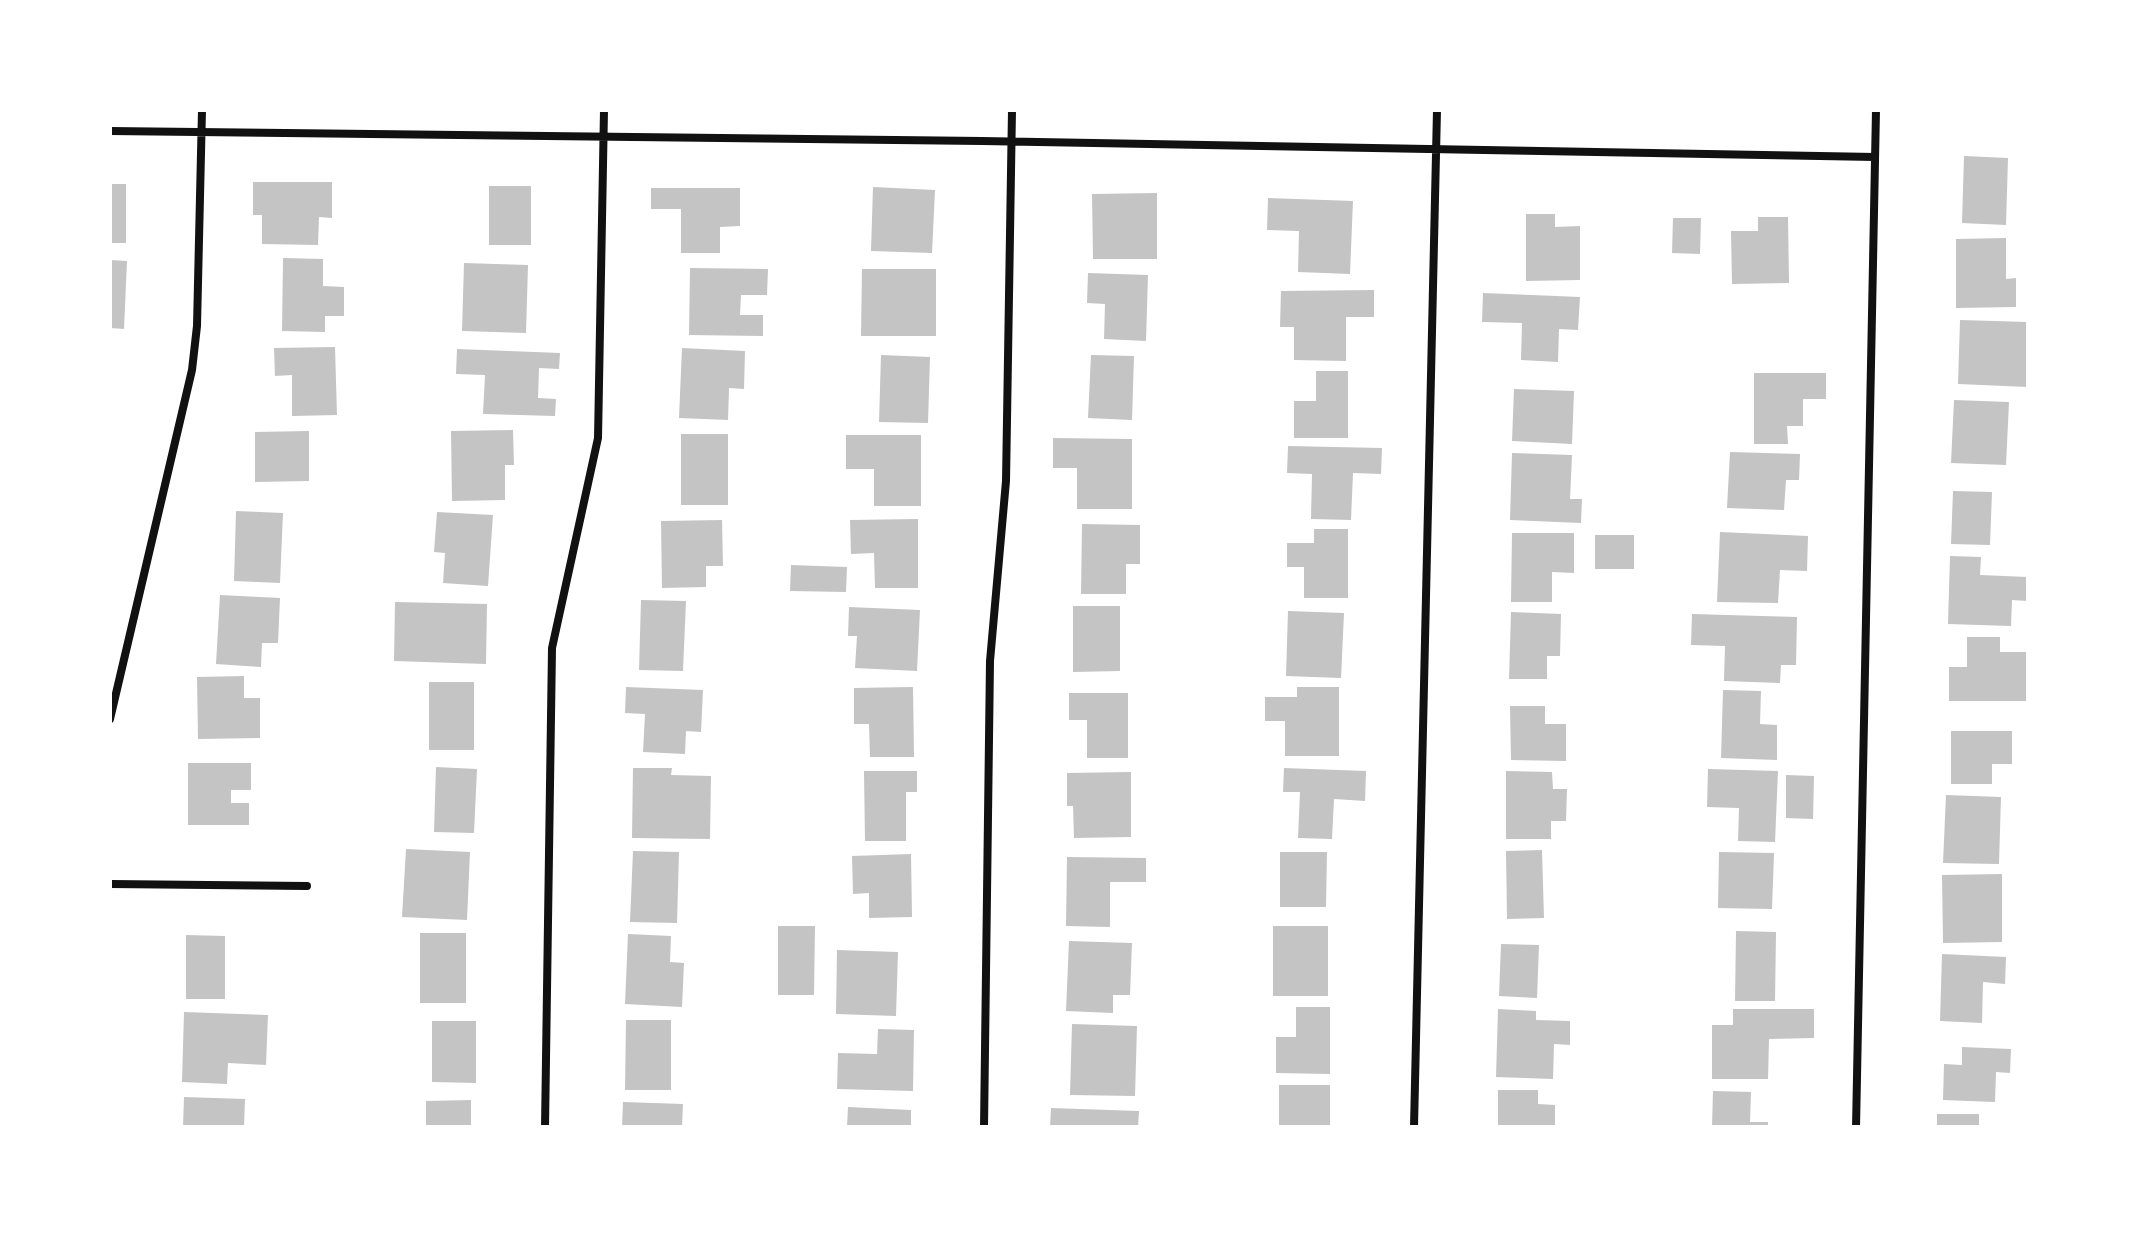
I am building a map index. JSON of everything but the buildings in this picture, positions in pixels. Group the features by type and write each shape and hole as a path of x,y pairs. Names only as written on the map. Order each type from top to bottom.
{"street":[{"path":"110,719 192,370 197,326 202,110"},
{"path":"545,1127 552,648 598,438 604,110"},
{"path":"984,1127 990,661 1006,481 1012,110"},
{"path":"1414,1127 1437,110"},
{"path":"1856,1127 1876,110"},
{"path":"110,131 1012,141 1875,157"},
{"path":"110,884 307,886"}]}
